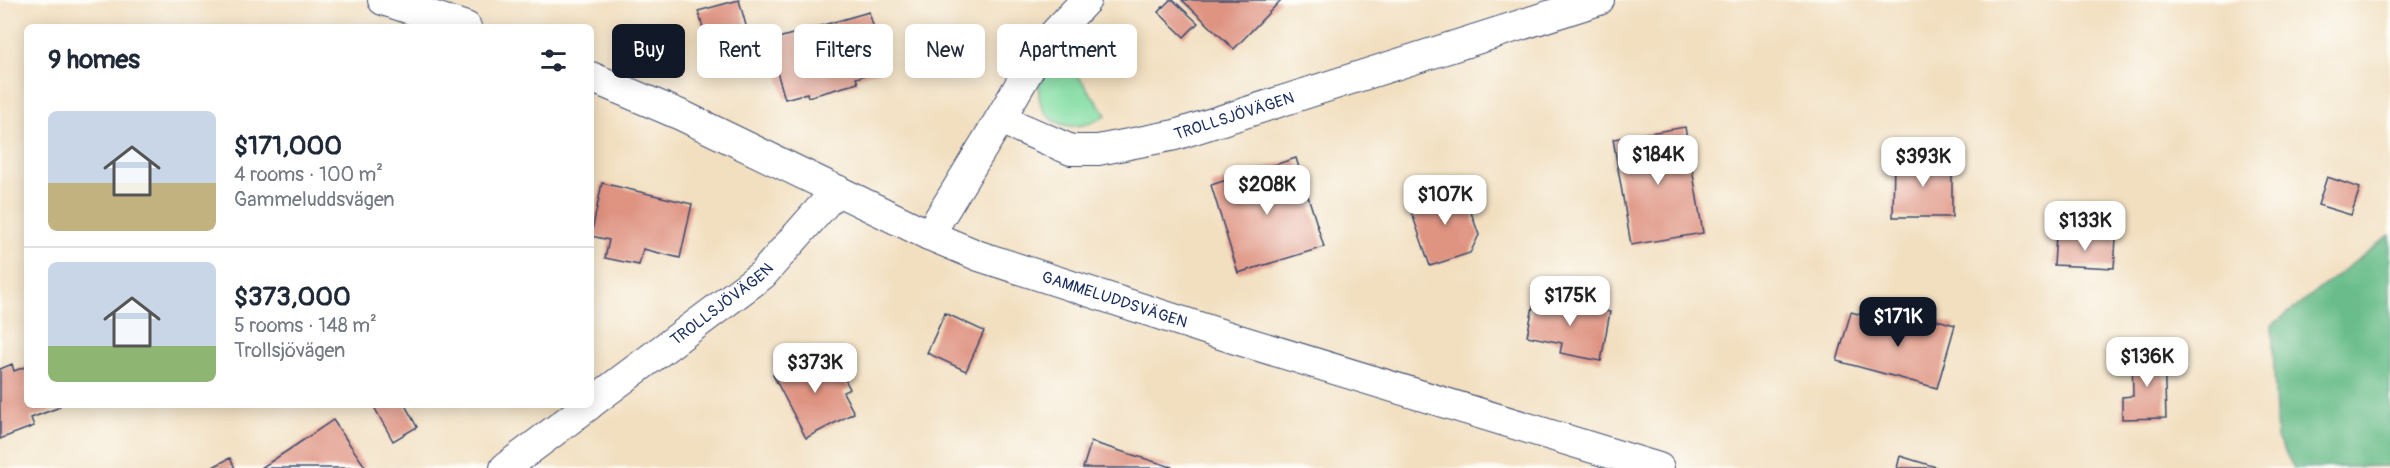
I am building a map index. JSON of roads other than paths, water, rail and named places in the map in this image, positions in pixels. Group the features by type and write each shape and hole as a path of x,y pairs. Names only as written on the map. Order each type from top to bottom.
{"street":[{"path":"383,0 457,24"},
{"path":"929,235 1042,47 1086,0"},
{"name":"TROLLSJÖVÄGEN","path":"1000,119 1071,150 1098,150 1164,137 1599,0"},
{"name":"GAMMELUDDSVÄGEN","path":"594,78 683,116 929,235 979,256 1073,288 1659,468"},
{"name":"TROLLSJÖVÄGEN","path":"594,401 762,275 837,190"},
{"name":"TROLLSJÖVÄGEN","path":"505,468 585,408"}]}
